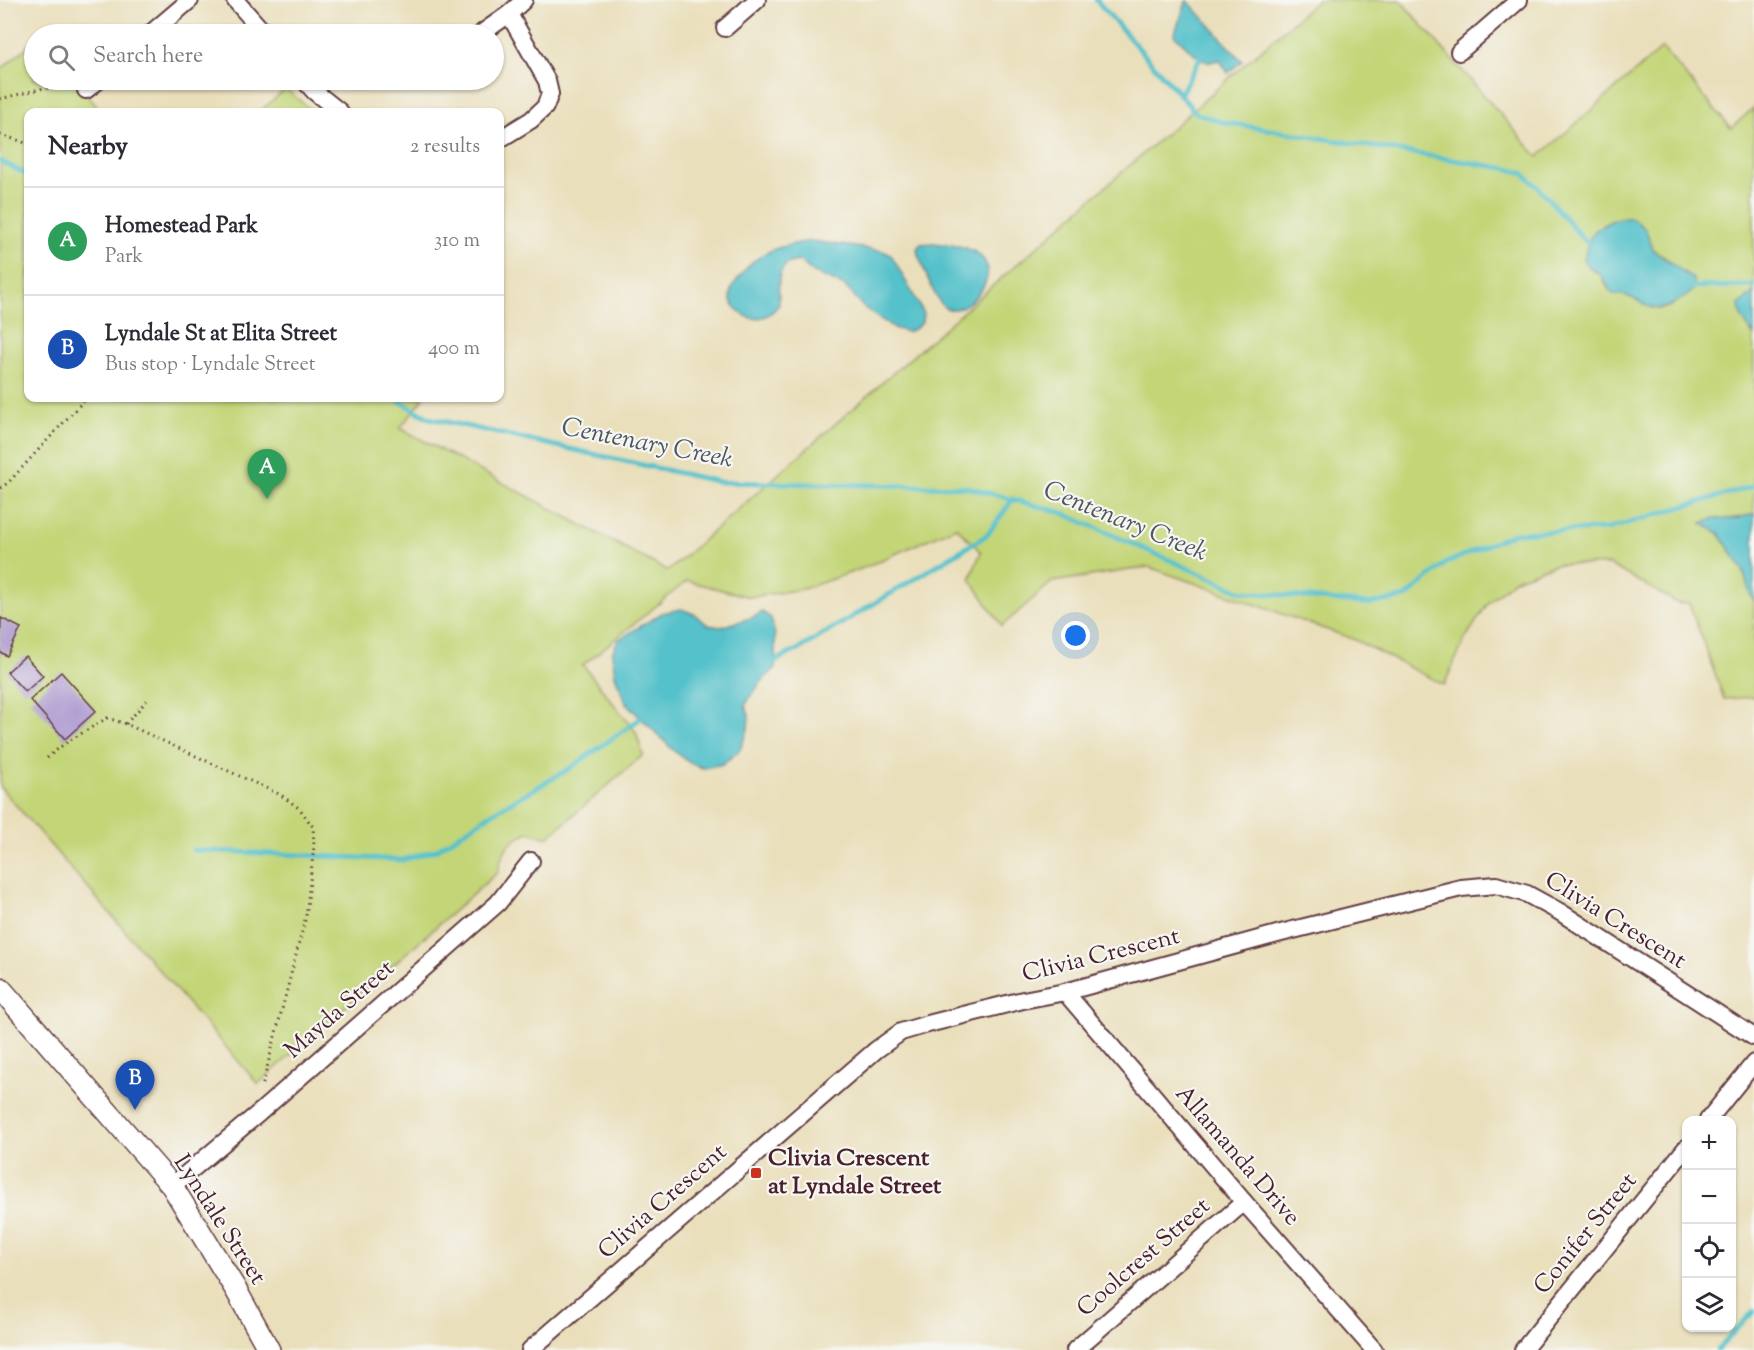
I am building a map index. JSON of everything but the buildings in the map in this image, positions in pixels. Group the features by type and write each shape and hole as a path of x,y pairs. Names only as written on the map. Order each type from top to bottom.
{"street":[{"path":"162,24 190,0"},
{"path":"235,0 256,24"},
{"path":"495,24 524,0"},
{"path":"725,28 758,0"},
{"path":"1459,52 1519,0"},
{"path":"504,137 531,120 545,107 550,94 547,81 509,14"},
{"path":"313,90 335,108"},
{"name":"Mayda Street","path":"172,1186 259,1113 498,903 531,861"},
{"name":"Clivia Crescent","path":"530,1350 876,1050 901,1032 1023,1000 1065,992 1281,933 1461,888 1496,885 1527,894 1560,912 1754,1037"},
{"name":"Lyndale Street","path":"0,988 172,1186 236,1290 269,1350"},
{"name":"Allamanda Drive","path":"1065,992 1374,1350"},
{"path":"1711,1116 1754,1063"},
{"name":"Conifer Street","path":"1523,1350 1682,1153"},
{"name":"Coolcrest Street","path":"1076,1350 1244,1202"}],"path":[{"path":"0,99 36,90"},
{"path":"0,135 24,143"},
{"path":"0,488 8,483 82,402"},
{"path":"126,724 147,700"},
{"path":"46,758 63,744 107,718 126,724 281,795 300,809 313,827 314,846 306,916 258,1102 259,1113"}],"green space":[{"path":"1318,0 1400,0 1538,157 1662,48 1731,128 1754,108 1754,292 1739,306 1741,316 1754,336 1754,515 1702,523 1719,533 1743,570 1754,601 1754,697 1724,699 1689,603 1679,604 1610,565 1556,564 1515,579 1488,603 1465,639 1444,685 1353,639 1149,567 1052,582 1002,626 970,579 981,552 956,527 861,569 803,589 750,597 687,581 583,665 636,732 643,755 547,838 529,832 511,843 504,852 498,872 258,1084 0,787 0,70 24,50 24,90 83,90 98,108 24,108 24,402 421,402 400,428 668,571","holes":["1646,230 1652,249 1677,268 1673,305 1662,309 1654,308 1608,289 1601,275 1589,268"]},
{"path":"287,90 309,108 264,108"}],"water":[{"path":"1187,0 1242,61 1228,73 1220,60 1210,62 1201,59 1174,35"},
{"path":"1618,218 1633,218 1646,230 1652,249 1694,280 1694,289 1691,293 1660,308 1646,306 1624,295 1613,294 1600,275 1584,260 1590,237 1603,225"},
{"path":"813,241 883,251 891,255 923,312 922,322 907,332 894,328 863,307 845,286 814,273 800,261 791,262 781,270 779,305 768,315 760,318 749,317 735,307 731,297 732,288 753,261 780,247"},
{"path":"934,243 966,248 980,256 987,266 987,278 982,288 965,305 955,309 946,308 934,292 917,249 920,244"},
{"path":"1754,292 1754,336 1741,316 1739,305"},
{"path":"1754,515 1754,601 1743,570 1719,533 1702,523 1714,519 1736,519"},
{"path":"681,609 694,614 708,625 721,627 754,617 762,612 771,618 775,635 775,669 751,695 745,706 749,715 748,729 740,750 723,764 703,768 690,763 674,751 626,703 615,675 612,653 618,640 662,613"}],"waterway":[{"path":"1096,0 1196,113 1222,122 1523,173 1584,240 1592,244"},
{"path":"1180,95 1200,58 1199,53"},
{"name":"Centenary Creek","path":"0,161 24,173"},
{"path":"1691,287 1754,286"},
{"name":"Centenary Creek","path":"401,402 429,418 720,482 966,487 1060,512 1240,591 1370,604 1406,597 1446,563 1515,533 1607,529 1754,486"},
{"path":"769,664 799,649 987,535 1013,499"},
{"path":"193,850 403,860 436,850 494,812 569,769 644,716"},
{"path":"1717,1350 1754,1311"}],"place":[{"name":"Homestead Park","path":"267,499"},
{"name":"Lyndale St at Elita Street","path":"135,1110"},
{"name":"Clivia Crescent at Lyndale Street","path":"756,1173"}]}
